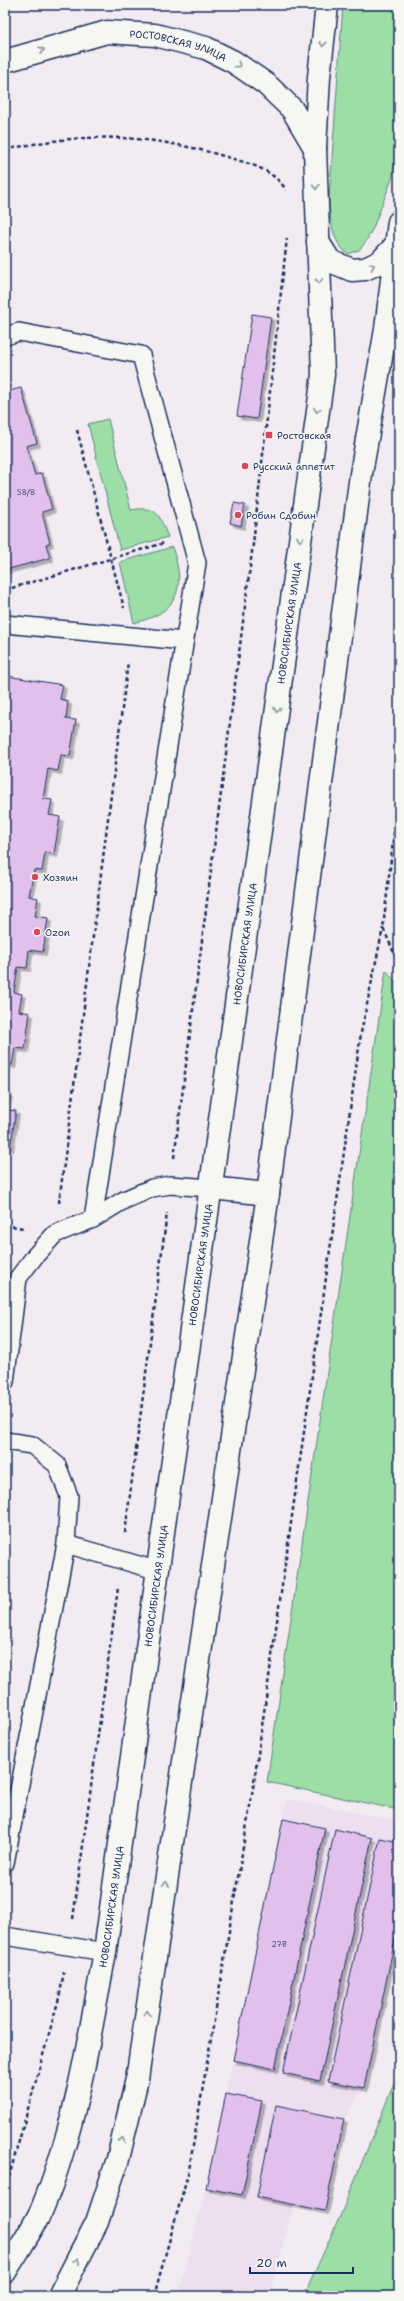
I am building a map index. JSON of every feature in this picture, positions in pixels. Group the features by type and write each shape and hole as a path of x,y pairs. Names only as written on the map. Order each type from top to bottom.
{"main road":[{"name":"НОВОСИБИРСКАЯ УЛИЦА","path":"5,2272 41,2210 63,2146 83,2075 105,1952 323,375 315,148 319,77 327,5"},
{"name":"РОСТОВСКАЯ УЛИЦА","path":"5,61 107,32 155,35 206,48 234,62 266,84 292,109 315,148"},
{"path":"59,2296 97,2222 118,2159 137,2079 268,1194 360,482 386,329 399,222"},
{"path":"318,242 330,261 352,270 365,269 380,262 395,246"},
{"path":"211,1188 268,1194"}],"lane":[{"path":"5,336 19,332 141,355 197,563 93,1219"},
{"path":"5,624 184,641"},
{"path":"5,1382 18,1278 55,1234 93,1219 124,1200 152,1188 170,1184 211,1188"},
{"path":"5,1441 32,1445 57,1466 69,1496 66,1544 5,1864"},
{"path":"66,1544 159,1570"},
{"path":"5,1936 105,1952"}],"path":[{"path":"5,150 61,138 114,137 188,146 258,167 280,179 289,194"},
{"path":"5,2191 59,1998 69,1946 122,1560 253,544 288,233"},
{"path":"5,1225 55,1234 131,637 112,558 77,430"},
{"path":"5,590 167,542"},
{"path":"154,2296 189,2170 254,1782 361,1033 383,928 399,790"},
{"path":"383,928 399,964"}],"shaded area":[{"path":"287,1799 399,1821 399,1940 395,1940 364,2088 344,2119 325,2211 294,2205 269,2296 178,2296 206,2188"}],"green space":[{"path":"343,5 399,5 399,139 392,179 373,228 365,243 359,250 348,254 338,244 335,237 331,223 329,200"},
{"path":"108,419 131,510 147,509 153,511 160,518 168,537 120,550 88,424"},
{"path":"172,547 179,575 175,597 161,613 149,619 134,623 120,562"},
{"path":"386,970 399,986 399,1810 267,1782"},
{"path":"399,2071 399,2296 304,2296 341,2214"}],"building":[{"path":"252,314 271,317 257,419 237,416"},
{"path":"21,388 37,443 26,446 35,475 42,473 52,509 42,512 50,543 46,544 50,558 5,570 5,392"},
{"path":"234,503 245,505 241,526 230,523"},
{"path":"7,676 63,685 60,699 68,701 66,719 76,720 70,756 61,755 58,771 48,769 43,799 52,800 49,815 60,817 54,854 45,852 42,871 34,870 29,896 38,898 35,916 48,918 43,952 29,950 27,968 18,967 14,992 22,994 19,1011 30,1013 25,1049 15,1048 12,1065 5,1064"},
{"path":"5,1091 9,1092 6,1110 16,1111 10,1148 5,1148"},
{"path":"283,1819 325,1828 275,2069 233,2060"},
{"path":"335,1829 372,1838 320,2081 283,2073"},
{"path":"380,1838 399,1842 399,1940 395,1939 364,2088 328,2081"},
{"path":"226,2094 262,2101 242,2195 206,2188"},
{"path":"276,2105 344,2119 325,2211 257,2197"}],"place":[{"name":"Ростовская","path":"269,435"},
{"name":"Русский аппетит","path":"245,466"},
{"name":"Робин Сдобин","path":"238,515"},
{"name":"Хозяин","path":"35,877"},
{"name":"Ozon","path":"37,932"}]}
